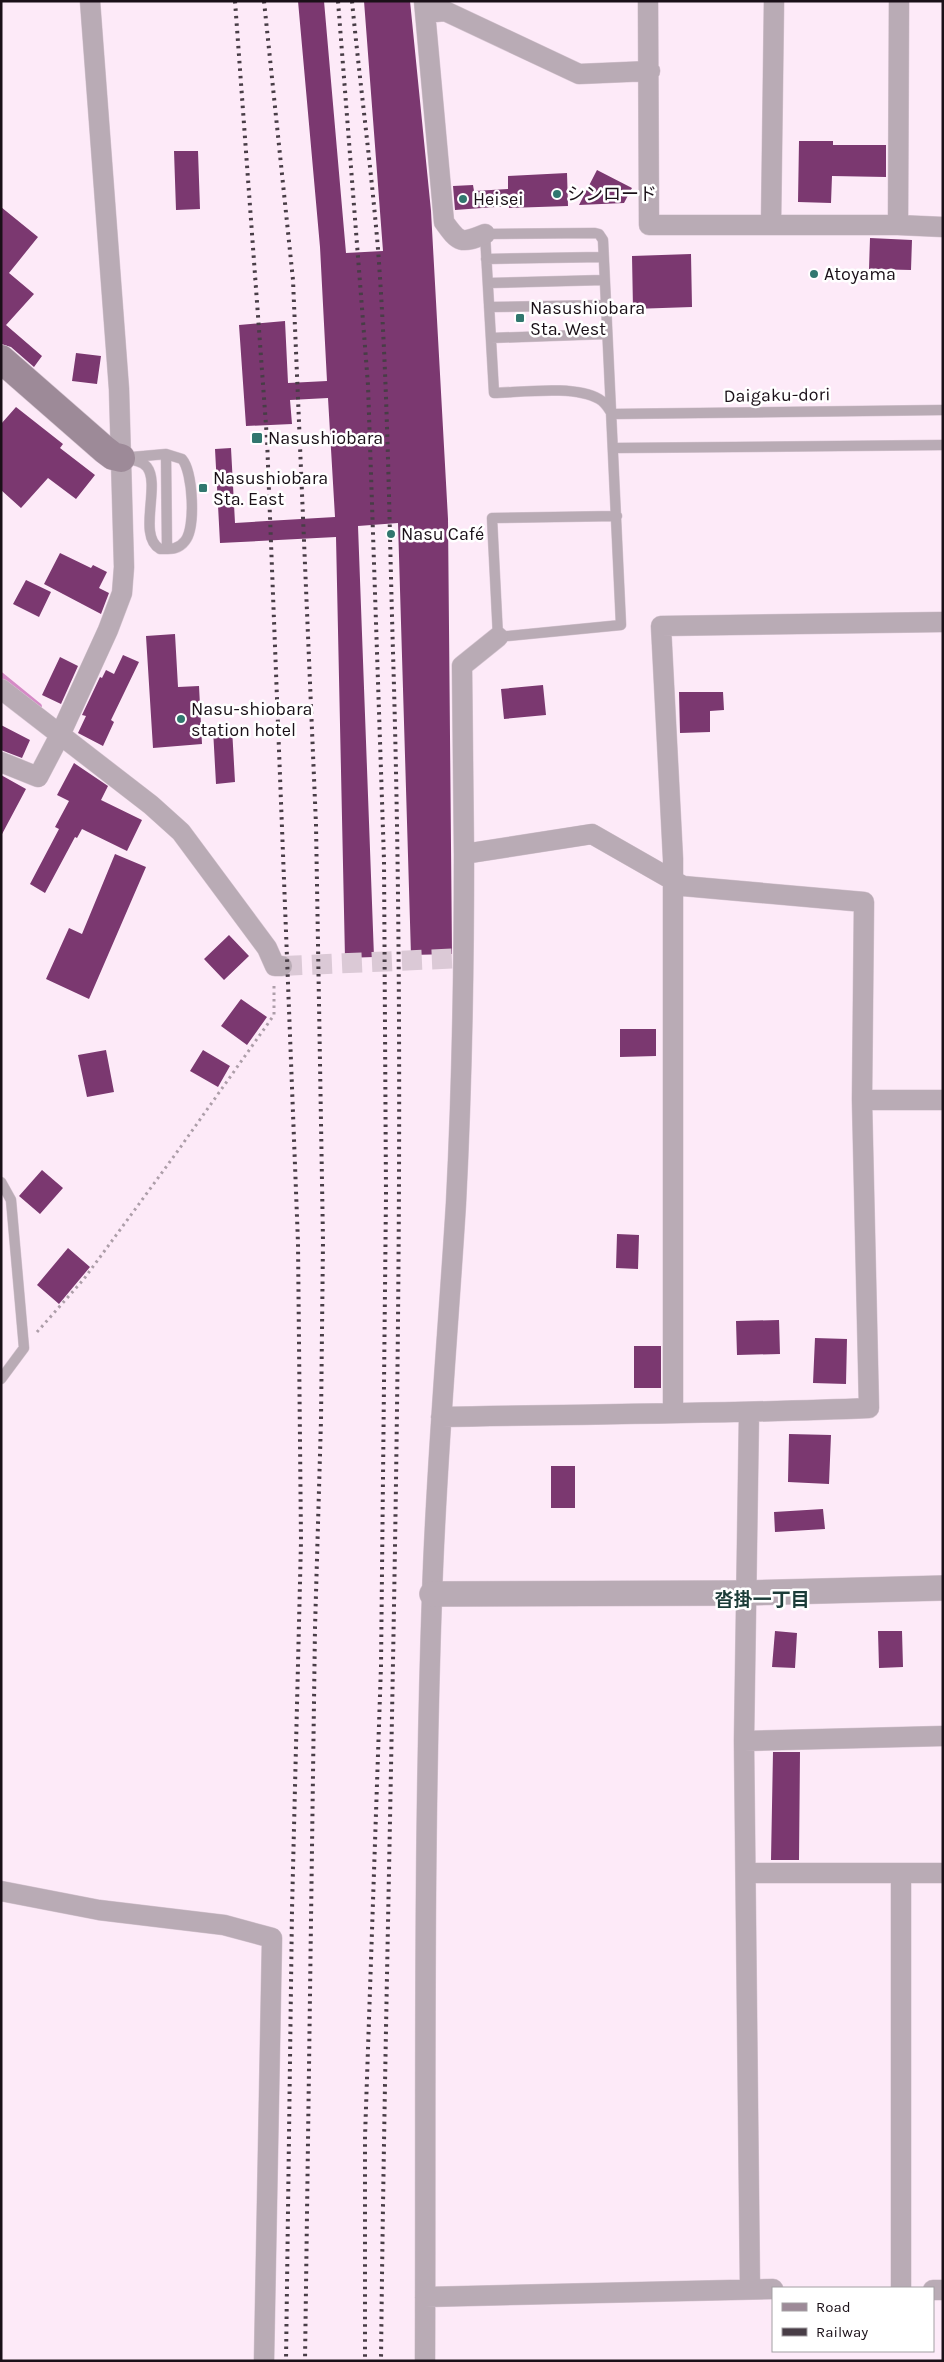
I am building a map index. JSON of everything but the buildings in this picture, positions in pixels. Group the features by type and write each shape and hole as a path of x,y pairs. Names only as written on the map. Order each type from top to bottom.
{"main road":[{"path":"1,359 105,450 113,456 121,458"}],"street":[{"path":"1,762 38,778 60,735 122,593 124,567 120,389 90,1"},
{"path":"648,1 650,71 649,225 898,224 943,227"},
{"path":"771,225 774,1"},
{"path":"898,224 899,1"},
{"path":"485,234 467,242 458,240 444,222 425,7 445,11 579,74 650,71"},
{"path":"673,1412 673,879 661,626 943,622"},
{"path":"425,2361 427,1806 432,1594 441,1417 456,1200 464,958 462,666 498,637"},
{"path":"1,689 151,805 181,832 267,948 278,966"},
{"path":"441,1417 673,1412 749,1413 869,1408 862,1100 864,902 684,886 592,834 464,854"},
{"path":"862,1100 943,1100"},
{"path":"749,1413 744,1741 750,2289"},
{"path":"432,1594 745,1593 943,1588"},
{"path":"744,1741 943,1736"},
{"path":"746,1873 943,1873"},
{"path":"901,1873 901,2287"},
{"path":"1,1891 99,1910 224,1925 272,1938 264,2361"},
{"path":"425,2296 772,2289"}],"lane":[{"path":"612,414 606,404 587,395 568,392 494,393 485,234 594,232 599,234 603,240 606,334 612,414 614,448 617,516 621,625 498,637 492,518 617,516"},
{"path":"486,259 604,257"},
{"path":"488,283 604,280"},
{"path":"489,307 605,305"},
{"path":"491,338 606,334"},
{"name":"Daigaku-dori","path":"612,414 943,410"},
{"path":"614,448 943,445"},
{"path":"166,454 176,455 187,464 191,526 187,540 180,546 167,549 156,547 150,533 150,474 147,466 141,462 121,458 166,454"},
{"path":"166,454 167,549"},
{"path":"1,1182 11,1200 24,1348 1,1379"}],"path":[{"path":"24,1348 84,1279 274,1015 278,966"}],"waterway":[{"path":"1,675 39,706"}],"tunnel":[{"path":"282,966 464,958"}],"railway":[{"path":"235,1 267,439 298,1243 301,1541 292,1910 286,2361"},
{"path":"264,1 293,280 316,825 323,1241 321,1420 315,1628 305,2361"},
{"path":"338,1 368,385 384,860 386,1195 381,1666 365,2137 365,2361"},
{"path":"352,1 378,249 384,350 398,866 399,1079 396,1506 381,2361"}],"place":[{"name":"シンロード","path":"557,194"},
{"name":"Heisei","path":"463,199"},
{"name":"Atoyama","path":"814,274"},
{"name":"Nasushiobara Sta. West","path":"520,318"},
{"name":"Nasushiobara","path":"257,438"},
{"name":"Nasushiobara Sta. East","path":"203,488"},
{"name":"Nasu Café","path":"391,534"},
{"name":"Nasu-shiobara station hotel","path":"181,719"}],"district":[{"name":"沓掛一丁目","path":"762,1599"}]}
